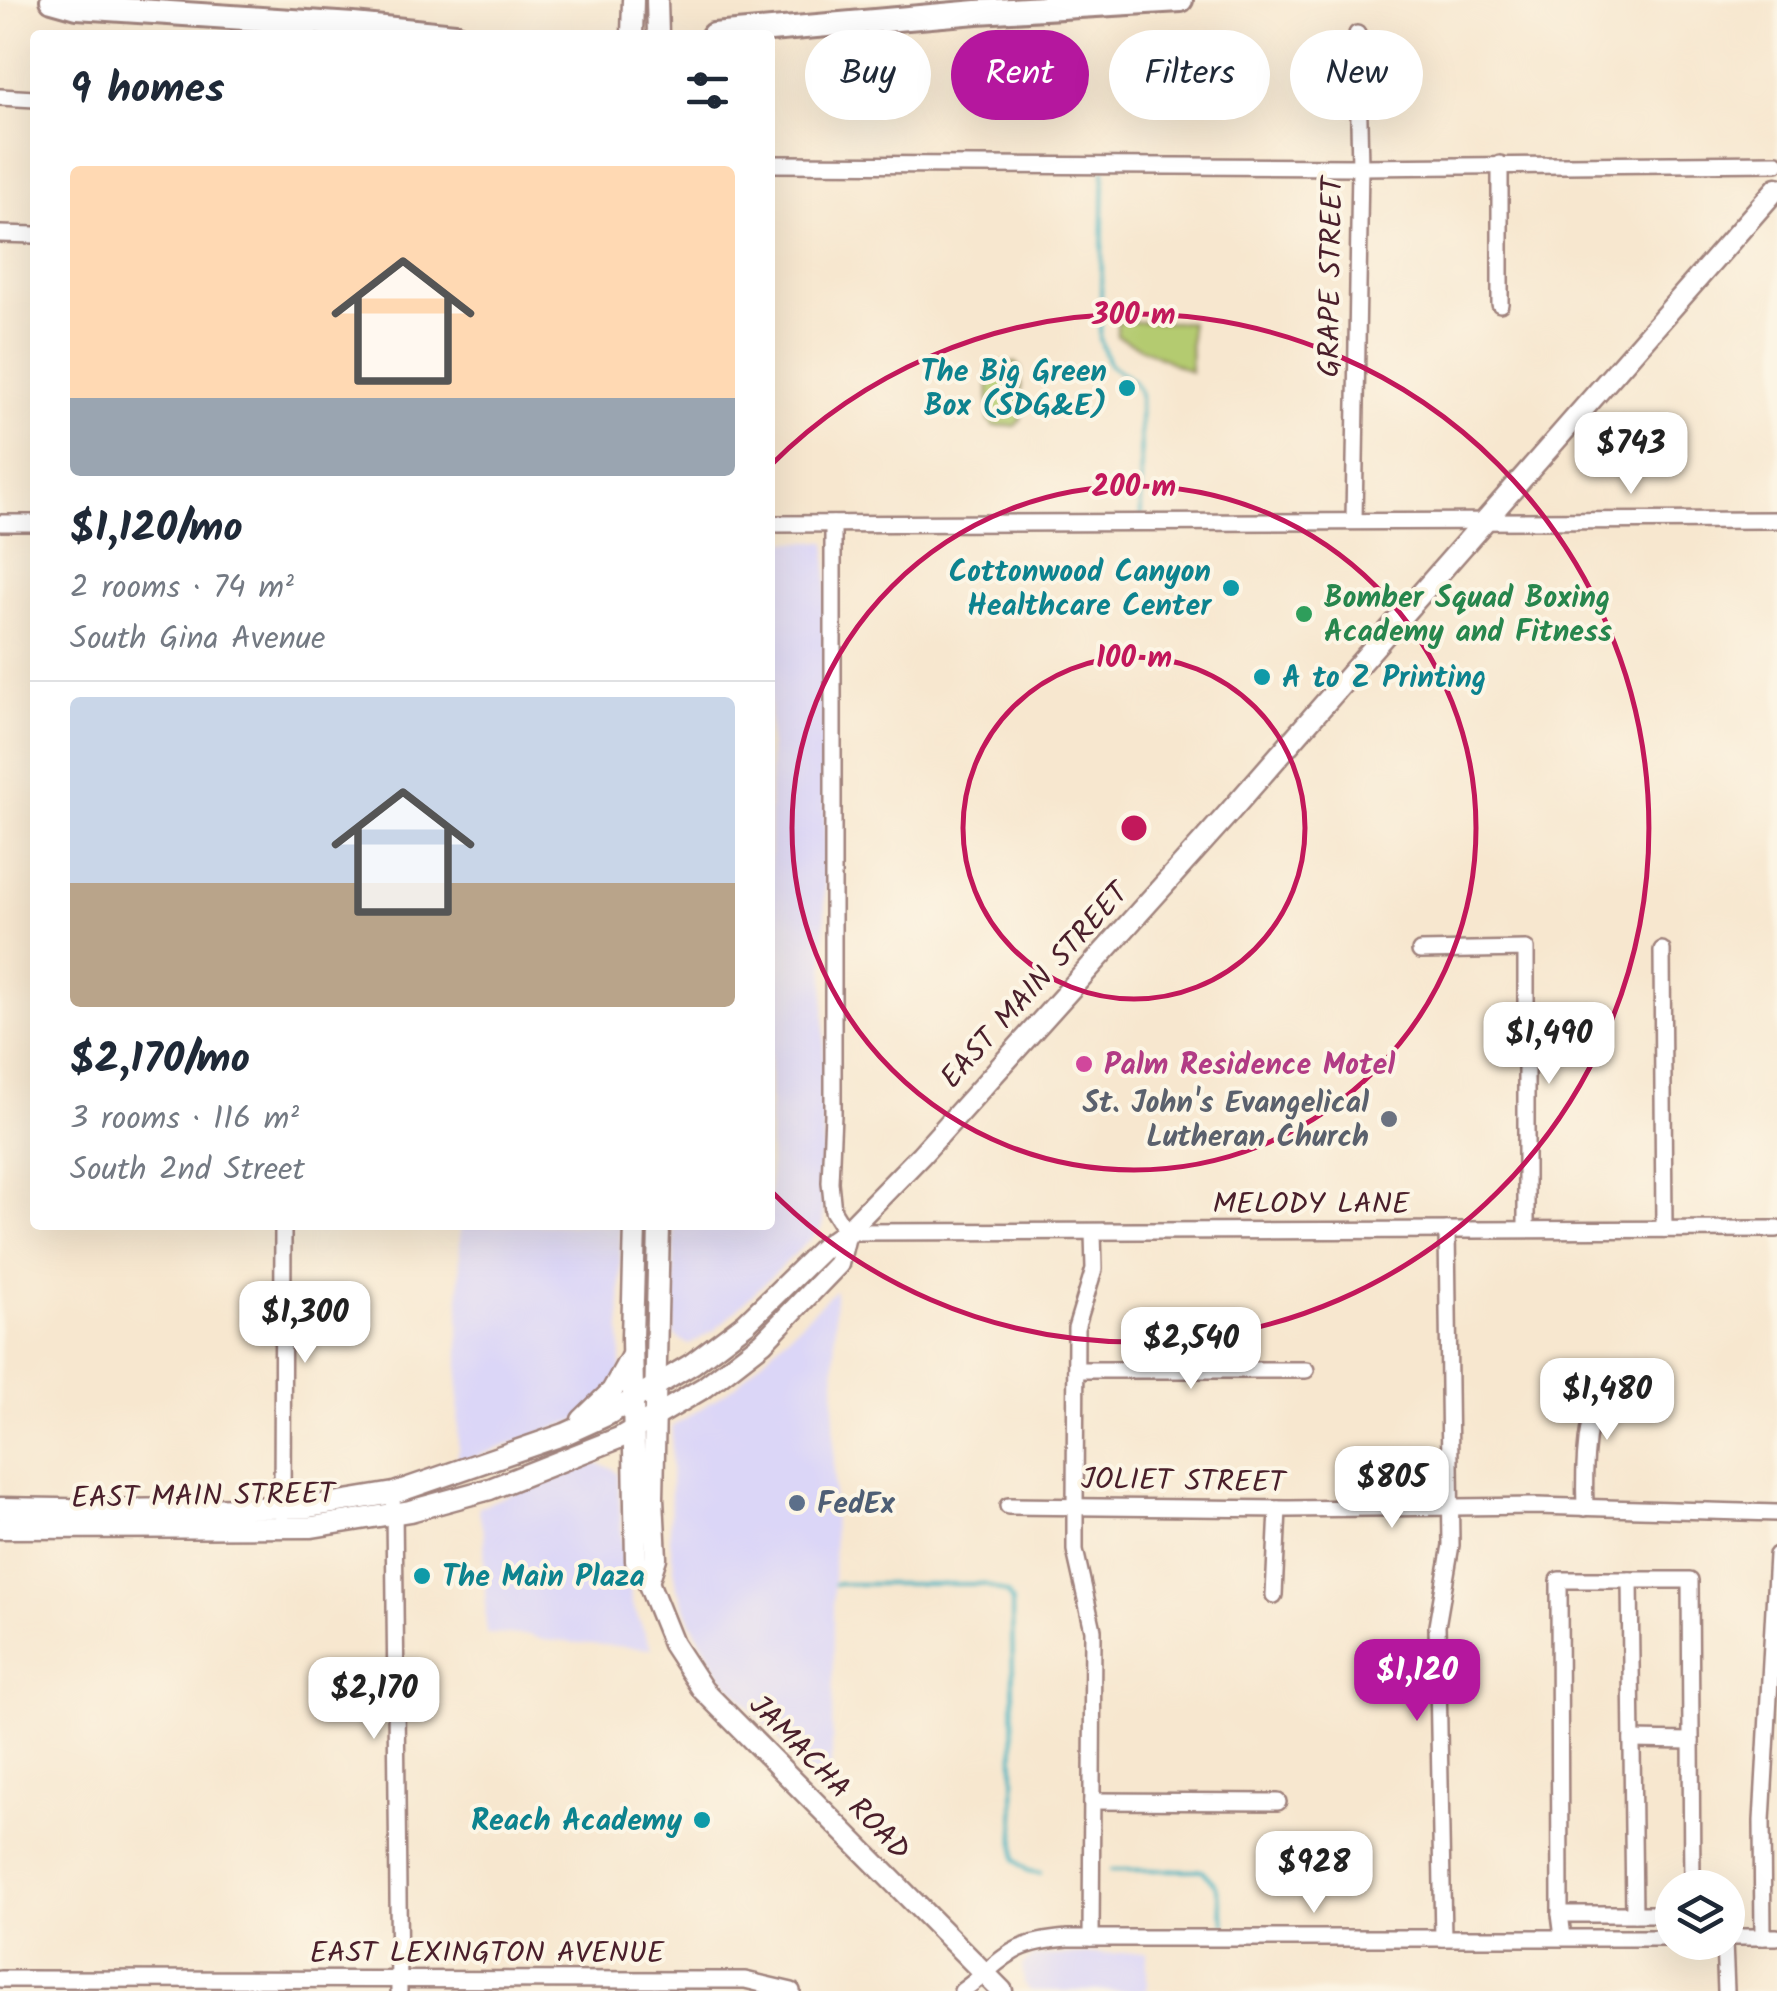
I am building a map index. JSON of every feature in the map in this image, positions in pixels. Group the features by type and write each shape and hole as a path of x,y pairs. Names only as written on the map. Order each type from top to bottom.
{"highway":[{"path":"52,0 77,6 405,30"},
{"path":"771,30 1182,0"}],"main road":[{"path":"632,30 633,0"},
{"path":"657,0 658,30"},
{"name":"EAST MAIN STREET","path":"0,1528 155,1519 282,1518 312,1527 394,1504 565,1434 633,1400 699,1359 746,1323 823,1248 846,1232 922,1155 1176,873 1777,188"},
{"name":"JAMACHA ROAD","path":"635,1230 636,1561 673,1644 703,1690 1002,1991"},
{"name":"JAMACHA ROAD","path":"648,1582 656,1558 653,1498 658,1230"},
{"name":"EAST MAIN STREET","path":"394,1504 490,1489 595,1448 656,1417 705,1387 763,1342 838,1264 846,1232"},
{"path":"656,1338 661,1350 677,1358 699,1359"},
{"path":"565,1434 612,1390 633,1351"},
{"path":"595,1448 612,1455 634,1474"},
{"name":"EAST MAIN STREET","path":"0,1508 155,1519"}],"street":[{"path":"0,97 30,99"},
{"name":"GRAPE STREET","path":"1354,520 1359,120"},
{"path":"775,164 1360,167 1777,163"},
{"path":"1500,164 1500,304"},
{"path":"0,234 30,235"},
{"path":"775,524 1777,520"},
{"path":"0,523 30,523"},
{"path":"834,524 834,1114 830,1182 834,1211 846,1232"},
{"path":"1420,951 1526,949 1526,1229"},
{"path":"1662,950 1664,1230"},
{"name":"MELODY LANE","path":"846,1232 1777,1229"},
{"path":"282,1518 283,1230"},
{"path":"1443,1938 1438,1626 1451,1545 1448,1230"},
{"path":"1091,1938 1093,1630 1075,1550 1075,1507 1076,1328 1094,1270 1092,1232"},
{"path":"1076,1370 1306,1370"},
{"path":"1585,1508 1586,1428 1602,1374"},
{"path":"394,1504 399,1986"},
{"name":"JOLIET STREET","path":"1008,1506 1585,1508 1777,1513"},
{"path":"1274,1594 1278,1509"},
{"path":"1745,1939 1770,1937 1762,1821 1777,1556"},
{"path":"1563,1937 1559,1580 1690,1580 1692,1870"},
{"path":"1630,1580 1634,1914"},
{"path":"1632,1740 1691,1741"},
{"path":"1092,1800 1278,1802"},
{"path":"1560,1914 1655,1914"},
{"path":"962,1991 1005,1954 1022,1945 1051,1939 1655,1938"},
{"path":"1726,1960 1726,1991"},
{"name":"EAST LEXINGTON AVENUE","path":"0,1980 399,1986 745,1980 792,1991"}],"shaded area":[{"path":"775,542 827,542 823,1227 716,1329 689,1345 674,1335 674,1230 775,1230"},
{"path":"460,1230 620,1230 621,1385 593,1414 458,1463"},
{"path":"835,1290 832,1775 822,1786 720,1674 691,1622 677,1588 670,1540 672,1427 735,1386"},
{"path":"592,1463 612,1468 618,1475 623,1553 632,1604 652,1649 486,1634 484,1536 478,1507"},
{"path":"1147,1952 1147,1991 1031,1991 1024,1985 1022,1965 1034,1956"}],"green space":[{"path":"1117,322 1190,322 1191,372 1117,336"},
{"path":"995,363 1015,363 1021,369 1021,420 1015,426 994,426 989,421 988,369"}],"waterway":[{"path":"1104,170 1100,339 1109,364 1133,381 1140,392 1141,519"},
{"path":"835,1584 983,1584 1007,1593 1012,1602 1015,1860 1028,1871 1040,1873"},
{"path":"1111,1870 1202,1870 1216,1885 1225,1923"}],"place":[{"name":"The Big Green Box (SDG&E)","path":"1127,388"},
{"name":"Cottonwood Canyon Healthcare Center","path":"1231,588"},
{"name":"Bomber Squad Boxing Academy and Fitness","path":"1304,614"},
{"name":"A to Z Printing","path":"1262,677"},
{"name":"Palm Residence Motel","path":"1084,1064"},
{"name":"St. John's Evangelical Lutheran Church","path":"1389,1119"},
{"name":"FedEx","path":"797,1503"},
{"name":"The Main Plaza","path":"422,1576"},
{"name":"Reach Academy","path":"702,1820"}]}
